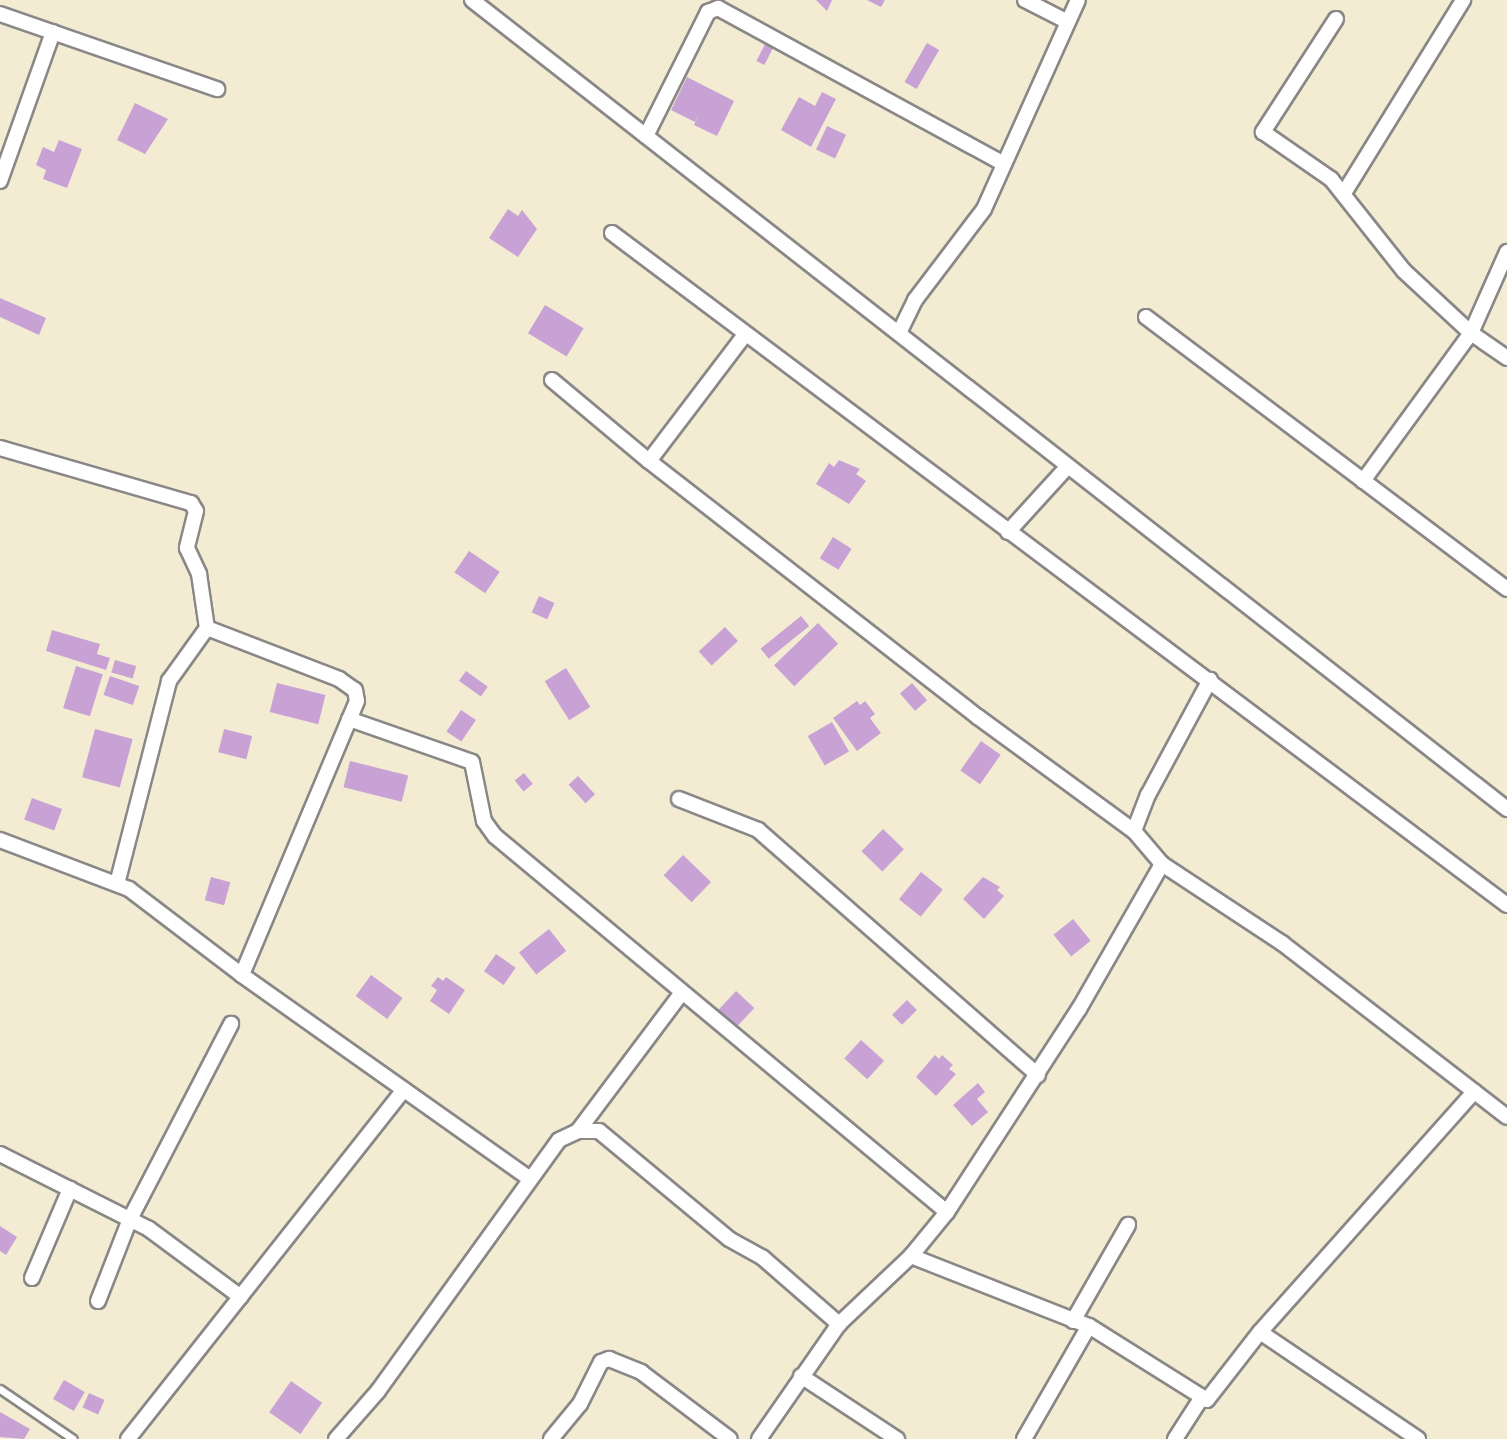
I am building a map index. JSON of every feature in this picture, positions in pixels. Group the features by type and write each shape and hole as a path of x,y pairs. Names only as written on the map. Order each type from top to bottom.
{"street":[{"path":"472,0 1507,809"},
{"path":"1025,0 1068,22"},
{"path":"898,333 915,300 984,209 1002,163 1079,0"},
{"path":"1345,193 1464,0"},
{"path":"646,136 708,12 718,8 1002,163"},
{"path":"0,14 217,89"},
{"path":"1336,19 1263,132 1331,179 1345,193 1404,271 1471,333 1507,358"},
{"path":"0,181 53,32"},
{"path":"612,233 744,336 1210,680 1303,755 1507,905"},
{"path":"1363,481 1471,333 1507,252"},
{"path":"1146,317 1507,589"},
{"path":"649,461 744,336"},
{"path":"552,380 649,461 978,716 1134,831 1163,864 1282,943 1507,1117"},
{"path":"0,448 191,503 196,511 187,548 199,574 206,628 169,681 117,884"},
{"path":"1008,532 1068,466"},
{"path":"206,628 339,679 355,690 357,701 242,975"},
{"path":"1134,831 1148,794 1210,680"},
{"path":"349,719 472,762 484,821 495,836 681,994 947,1212"},
{"path":"679,799 758,830 1038,1075"},
{"path":"0,840 129,889 242,975 530,1179"},
{"path":"759,1439 839,1324 911,1256 947,1212 1038,1075 1163,864"},
{"path":"578,1131 681,994"},
{"path":"98,1301 130,1219 231,1024"},
{"path":"128,1439 404,1090"},
{"path":"911,1256 1089,1326 1207,1400 1260,1332 1474,1092"},
{"path":"357,1439 340,1434 407,1351 559,1140 578,1131 599,1131 729,1239 762,1258 839,1324"},
{"path":"0,1154 130,1219 240,1297"},
{"path":"32,1278 70,1189"},
{"path":"1073,1321 1128,1225"},
{"path":"1024,1439 1089,1326"},
{"path":"1260,1332 1419,1439"},
{"path":"551,1439 580,1404 601,1362 609,1359 641,1371 730,1439"},
{"path":"801,1376 897,1439"},
{"path":"1175,1439 1202,1397"}],"lane":[{"path":"0,1389 73,1439"}],"building":[{"path":"816,0 832,0 827,11"},
{"path":"867,0 885,0 881,7"},
{"path":"927,43 939,50 917,89 904,82"},
{"path":"765,44 773,48 764,65 756,61"},
{"path":"687,77 734,101 717,136 694,125 700,112 695,122 671,110"},
{"path":"822,92 836,99 811,147 781,130 799,97 815,106"},
{"path":"135,103 168,119 145,154 117,140"},
{"path":"827,126 846,135 835,158 816,150"},
{"path":"59,140 82,149 67,188 43,179 46,170 36,165 43,147 54,152"},
{"path":"508,209 518,216 522,210 537,229 518,257 489,238"},
{"path":"0,298 46,318 39,335 0,317"},
{"path":"545,305 584,328 567,356 528,333"},
{"path":"839,460 860,469 856,474 866,481 849,504 816,484 829,463 834,467"},
{"path":"833,537 852,549 838,570 820,558"},
{"path":"469,551 500,572 485,593 454,573"},
{"path":"539,596 555,603 547,619 532,612"},
{"path":"801,616 809,626 769,659 761,649"},
{"path":"818,623 838,644 794,686 774,665"},
{"path":"725,627 738,641 712,665 699,652"},
{"path":"52,630 100,644 97,654 110,658 106,670 46,651"},
{"path":"115,660 136,666 133,679 111,672"},
{"path":"76,666 103,674 90,716 63,708"},
{"path":"566,668 590,707 569,720 545,681"},
{"path":"466,671 488,687 481,697 459,681"},
{"path":"110,676 139,686 133,705 103,695"},
{"path":"277,683 326,695 318,724 270,712"},
{"path":"912,683 927,700 915,711 900,693"},
{"path":"857,701 860,705 865,701 875,714 870,718 881,733 857,751 833,718"},
{"path":"461,710 476,720 461,742 446,732"},
{"path":"832,722 849,751 825,765 808,736"},
{"path":"95,729 133,739 120,787 82,777"},
{"path":"224,729 252,736 246,759 218,752"},
{"path":"981,741 1001,755 980,784 960,770"},
{"path":"350,761 408,776 402,802 343,787"},
{"path":"524,773 533,784 523,791 515,781"},
{"path":"578,776 595,794 586,803 568,785"},
{"path":"32,798 62,809 54,831 24,820"},
{"path":"883,829 904,849 882,871 861,851"},
{"path":"683,855 711,882 692,902 664,875"},
{"path":"921,872 943,890 921,917 899,899"},
{"path":"211,877 230,882 224,905 205,900"},
{"path":"983,877 1000,887 997,890 1004,896 984,919 963,899"},
{"path":"1073,919 1091,941 1071,956 1054,935"},
{"path":"549,929 566,951 536,974 519,952"},
{"path":"496,954 516,968 504,985 484,971"},
{"path":"371,975 403,998 387,1019 356,996"},
{"path":"438,977 443,981 446,977 465,990 449,1014 430,1001 437,990 431,986"},
{"path":"736,991 754,1008 735,1029 716,1012"},
{"path":"907,1000 917,1010 902,1025 892,1015"},
{"path":"861,1040 884,1061 867,1079 844,1059"},
{"path":"935,1055 939,1059 942,1055 953,1065 949,1069 956,1074 936,1096 916,1077"},
{"path":"978,1083 985,1092 977,1099 988,1112 972,1126 953,1105"},
{"path":"0,1226 17,1237 6,1255 0,1251"},
{"path":"64,1380 85,1392 74,1411 53,1399"},
{"path":"291,1381 322,1403 300,1434 269,1412"},
{"path":"89,1393 105,1400 98,1415 82,1408"},
{"path":"0,1412 30,1429 24,1439 0,1437"}]}
